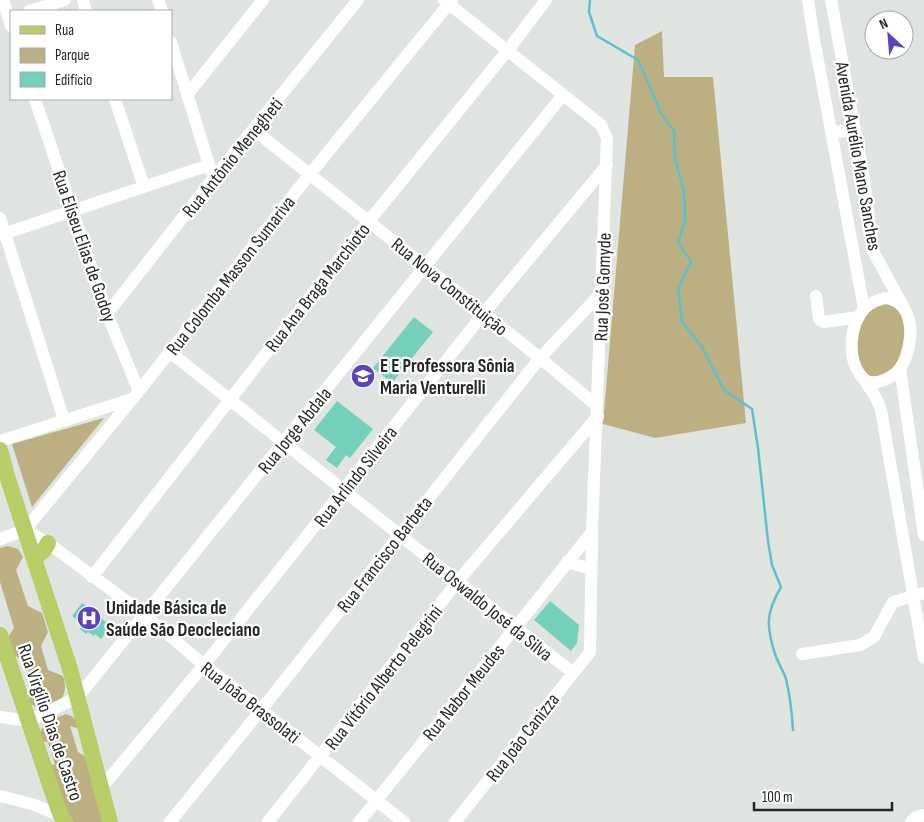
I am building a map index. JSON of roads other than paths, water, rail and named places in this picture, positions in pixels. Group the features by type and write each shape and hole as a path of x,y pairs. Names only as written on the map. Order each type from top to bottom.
{"main road":[{"path":"0,450 78,697 110,822"},
{"path":"34,559 44,550 48,543"},
{"name":"Rua Virgílio Dias de Castro","path":"0,634 63,819"}],"street":[{"path":"3,0 8,20"},
{"path":"32,10 65,0"},
{"path":"187,95 263,0"},
{"name":"Rua Antônio Menegheti","path":"107,314 358,0"},
{"name":"Rua Ana Braga Marchioto","path":"92,576 369,221 508,50 546,0"},
{"name":"Avenida Aurélio Mano Sanches","path":"808,0 862,313"},
{"name":"Avenida Aurélio Mano Sanches","path":"831,0 864,179 873,251 903,306"},
{"name":"Rua José Gomyde","path":"448,1 601,125 607,138 592,532 590,652"},
{"name":"Rua Colomba Masson Sumariva","path":"25,530 136,395 448,1"},
{"path":"172,45 213,180"},
{"name":"Rua Jorge Abdala","path":"29,721 78,697 563,95"},
{"name":"Rua Eliseu Elias de Godoy","path":"35,100 71,211 136,395"},
{"path":"115,100 144,187"},
{"path":"831,132 855,129"},
{"name":"Rua Nova Constituição","path":"254,130 540,358 598,411"},
{"path":"2,234 209,165"},
{"name":"Rua Arlindo Silveira","path":"102,787 204,666 484,313 607,165"},
{"path":"0,218 2,234 64,420"},
{"name":"Rua Francisco Barbeta","path":"170,822 540,358 602,292"},
{"path":"816,296 819,319 824,322 862,313"},
{"path":"864,379 871,382 881,381 896,373 900,368 909,341 909,320 903,306 895,300 885,298 876,300 862,313 854,329 852,356 854,364 876,398 881,410 918,594 924,658"},
{"name":"Rua Oswaldo José da Silva","path":"170,352 572,673"},
{"path":"900,368 924,535"},
{"path":"0,441 136,395"},
{"name":"Rua Vitório Alberto Pelegrini","path":"268,822 458,582 576,442 598,411"},
{"path":"576,442 596,446"},
{"path":"0,539 25,530"},
{"name":"Rua João Brassolati","path":"25,530 48,543 145,615 204,666 404,822"},
{"name":"Rua Nabor Meudes","path":"359,822 592,532"},
{"path":"568,562 591,570"},
{"path":"802,654 860,645 874,637 893,602 918,594"},
{"name":"Rua João Canizza","path":"455,822 590,652"},
{"path":"0,717 29,721"},
{"path":"32,804 52,791"},
{"path":"0,796 32,804 63,819"},
{"path":"911,822 916,817 924,815"}],"waterway":[{"path":"590,0 589,12 597,36 638,60 662,115 674,131 675,158 684,192 685,220 678,243 691,261 678,289 682,322 702,347 724,390 752,409 768,541 772,565 781,587 770,612 770,635 775,654 786,679 791,704 793,730"}],"place":[{"name":"E E Professora Sônia Maria Venturelli","path":"363,376"},
{"name":"Unidade Básica de Saúde São Deocleciano","path":"89,618"}]}
